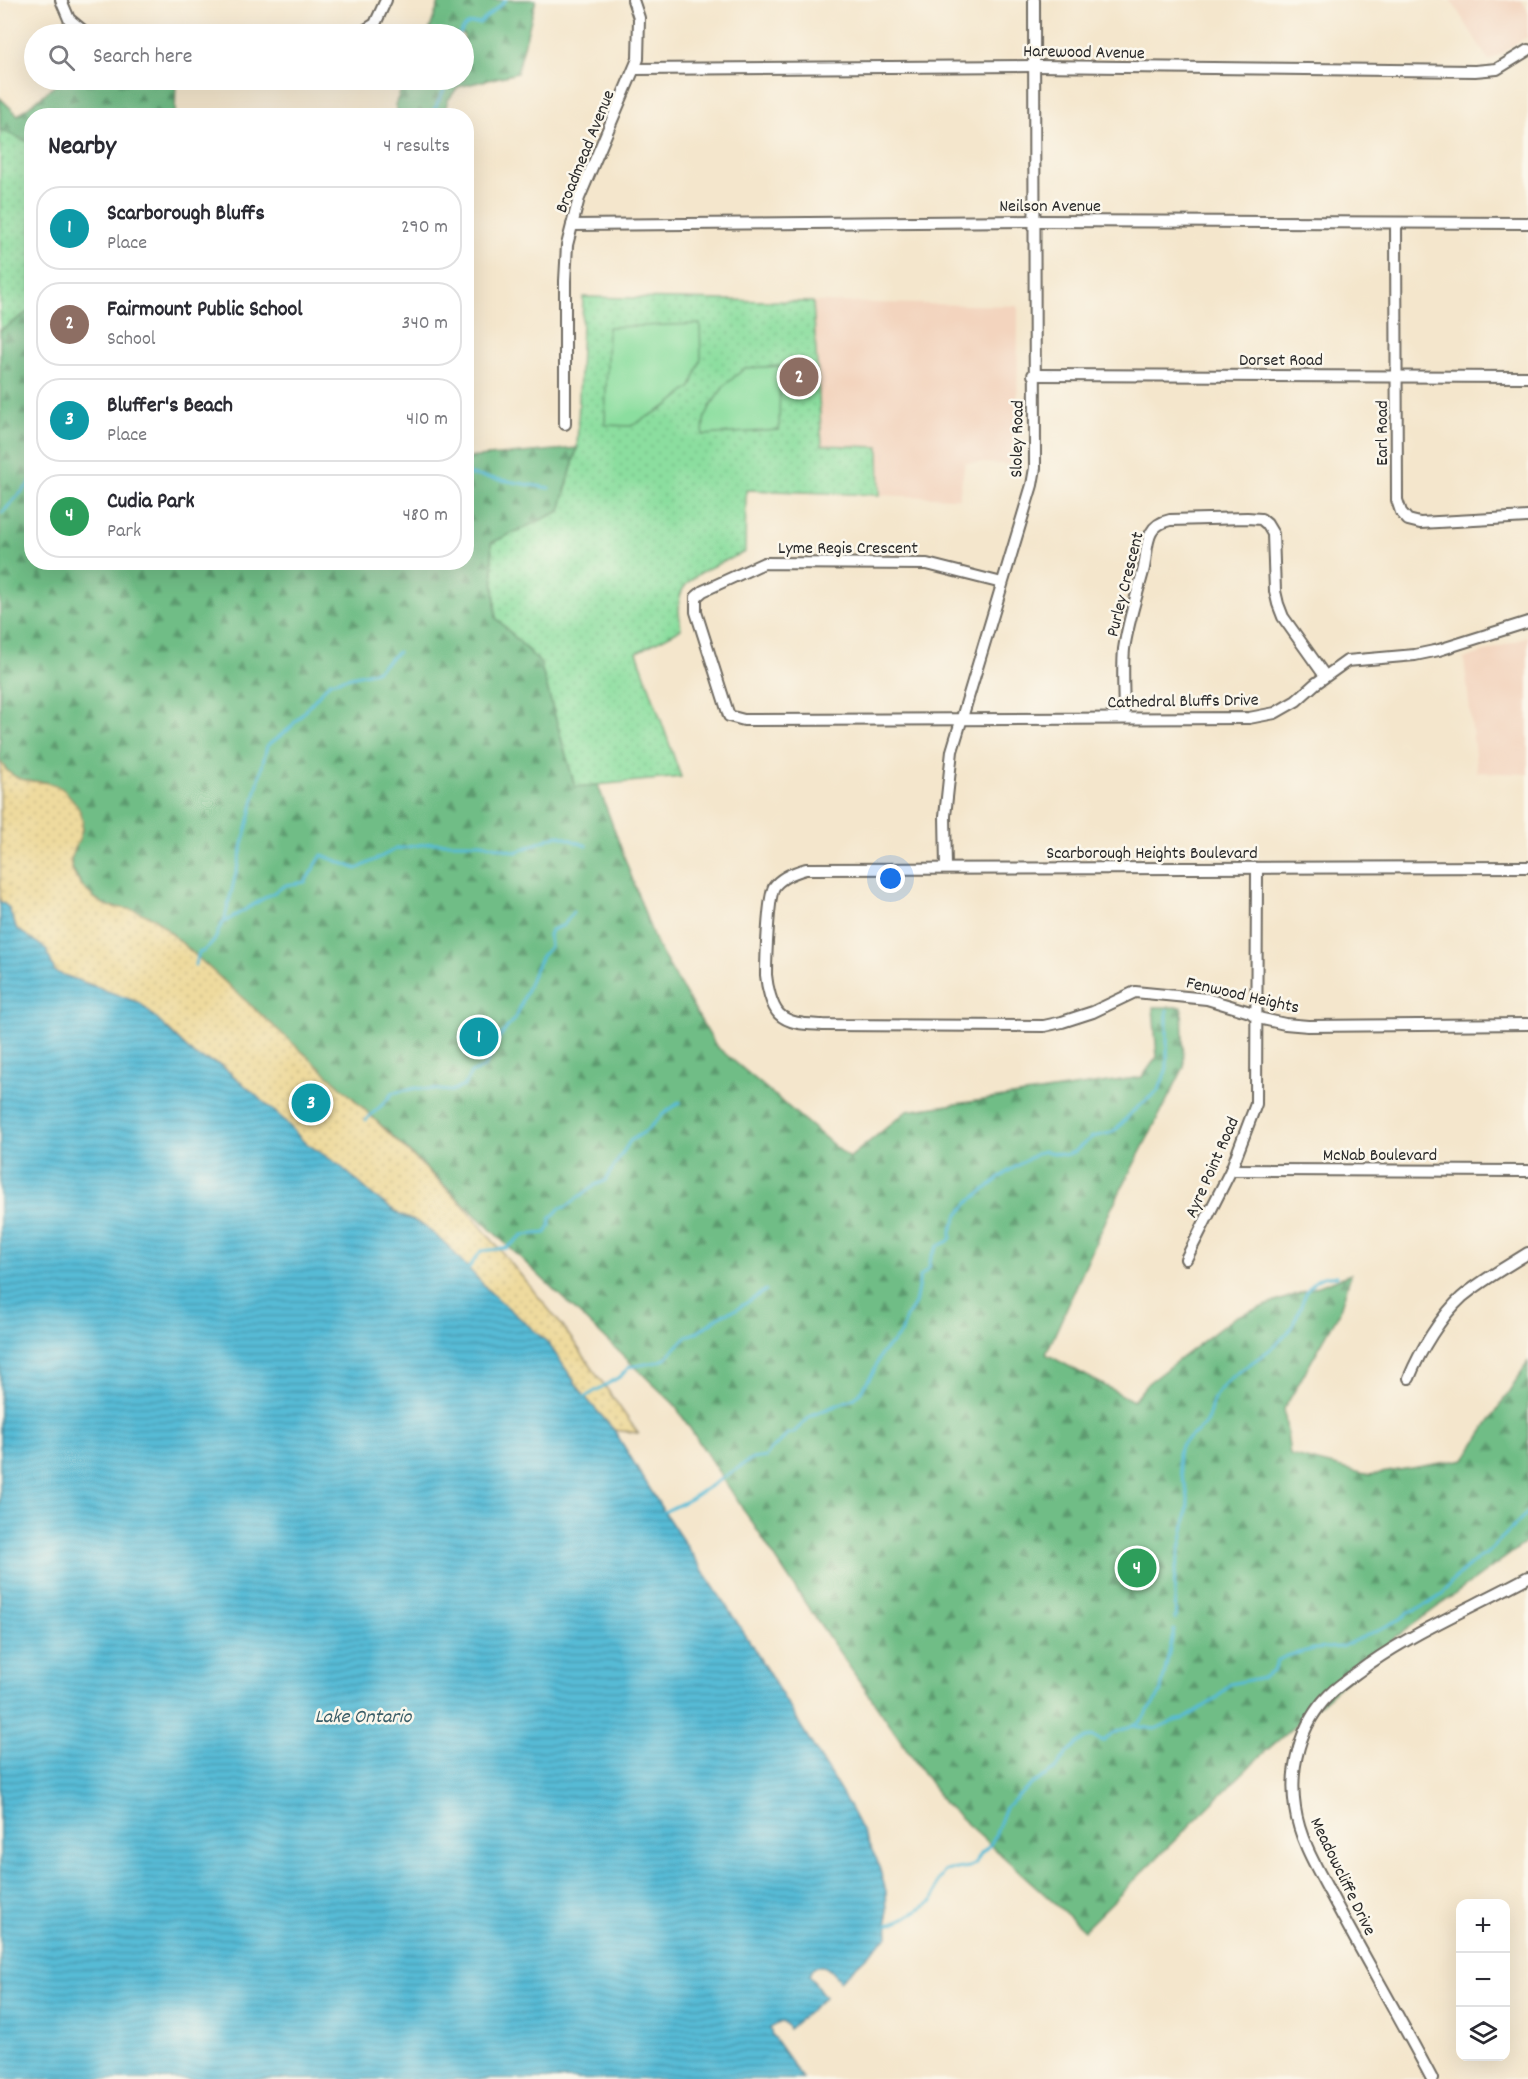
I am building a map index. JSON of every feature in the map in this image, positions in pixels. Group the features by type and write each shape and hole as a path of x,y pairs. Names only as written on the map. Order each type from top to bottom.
{"street":[{"path":"61,0 69,19 75,24"},
{"path":"375,24 386,0"},
{"name":"Broadmead Avenue","path":"566,424 565,261 579,198 638,59 639,18 633,0"},
{"name":"Sloley Road","path":"946,867 945,816 947,780 952,751 1033,479 1034,0"},
{"name":"Harewood Avenue","path":"634,69 1034,66 1475,71 1497,69 1528,50"},
{"name":"Neilson Avenue","path":"572,225 1034,221 1528,223"},
{"name":"Earl Road","path":"1396,222 1397,500 1401,512 1408,520 1420,523 1528,517"},
{"name":"Dorset Road","path":"1033,375 1528,376"},
{"name":"Purley Crescent","path":"1124,718 1124,651 1133,604 1143,572 1150,533 1161,522 1170,520 1247,518 1261,519 1267,524 1273,534 1274,582 1283,617 1326,676"},
{"name":"Lyme Regis Crescent","path":"961,718 744,720 729,716 700,629 696,612 696,597 703,591 764,563 927,564 1002,583"},
{"name":"Cathedral Bluffs Drive","path":"961,718 1249,718 1275,713 1296,701 1347,661 1415,655 1439,650 1528,622"},
{"name":"Scarborough Heights Boulevard","path":"779,1014 766,976 772,894 779,882 806,869 1528,867"},
{"name":"Ayre Point Road","path":"1186,1259 1231,1170 1256,1104 1257,869"},
{"name":"Fenwood Heights","path":"779,1014 794,1022 823,1025 1044,1026 1093,1012 1135,992 1207,999 1250,1012 1258,1018 1284,1024 1308,1026 1528,1024"},
{"name":"McNab Boulevard","path":"1231,1170 1528,1171"},
{"path":"1409,1378 1417,1358 1449,1311 1463,1296 1528,1253"},
{"name":"Meadowcliffe Drive","path":"1432,2079 1399,2015 1363,1954 1302,1835 1295,1807 1294,1765 1311,1718 1341,1685 1392,1648 1421,1631 1528,1577"}],"shaded area":[{"path":"1451,0 1521,0 1528,11 1528,36 1489,61"},
{"path":"583,297 1018,306 1017,465 965,462 959,498 746,490"},
{"path":"1528,637 1528,774 1477,772 1464,659"}],"green space":[{"path":"440,0 536,0 517,73 474,83 474,24 432,24"},
{"path":"49,90 176,90 175,108 27,108"},
{"path":"401,90 456,90 448,100 446,108 396,108 395,105"},
{"path":"0,98 24,126 24,315 0,331"},
{"path":"0,98 18,115 24,110 24,140 0,130"},
{"path":"583,297 813,302 822,445 879,447 880,495 746,490 745,552 707,569 690,581 683,588 679,600 681,629 637,652 681,777 575,787 540,663 496,618 491,543 560,511 577,448"},
{"path":"24,315 24,570 474,570 474,457 577,448 560,511 491,543 496,618 540,663 575,787 598,785 656,944 716,1046 849,1158 907,1111 1142,1077 1157,1057 1153,1007 1182,1007 1184,1067 1110,1211 1046,1354 1133,1401 1148,1383 1235,1317 1351,1274 1339,1313 1284,1409 1290,1455 1369,1475 1465,1459 1528,1362 1528,1541 1396,1637 1258,1758 1084,1930 944,1803 799,1594 674,1404 341,1087 154,918 129,909 107,906 86,892 72,868 71,859 83,828 46,782 20,779 9,773 0,761 0,331"},
{"path":"700,324 701,359 691,387 667,406 631,426 605,425 608,327"},
{"path":"780,366 779,430 703,435 704,420 725,385 745,368"}],"sand":[{"path":"0,761 7,771 16,777 50,783 59,787 76,805 82,815 82,827 71,865 77,879 87,892 110,907 131,910 154,918 341,1087 465,1207 564,1328 638,1433 614,1430 585,1397 548,1343 489,1291 447,1245 423,1225 400,1215 339,1165 303,1141 283,1119 221,1065 195,1056 169,1030 101,988 55,972 46,949 17,929 8,907 0,901"}],"water":[{"name":"Lake Ontario","path":"0,901 8,907 17,929 46,949 55,972 140,1003 195,1056 220,1065 283,1119 303,1141 339,1165 400,1215 423,1225 447,1245 489,1291 548,1343 585,1397 614,1430 664,1512 748,1639 847,1802 877,1860 886,1891 888,1936 840,1981 825,1967 813,1967 809,1975 825,1997 789,2029 781,2022 770,2028 772,2035 803,2079 0,2079"}],"waterway":[{"path":"470,24 480,23 506,0"},
{"path":"435,108 444,90"},
{"path":"474,475 549,488"},
{"path":"2,513 24,490"},
{"path":"224,922 267,746 289,729 330,682 376,671 398,652"},
{"path":"195,965 199,953 214,941 223,923 286,885 305,882 322,855 357,869 396,849 431,843 482,843 516,852 558,835 587,846"},
{"path":"366,1120 392,1093 416,1088 451,1091 464,1086 471,1073 484,1067 499,1038 517,1015 533,974 542,956 550,947 551,930 564,925 573,912"},
{"path":"664,1512 690,1499 752,1459 766,1457 787,1434 793,1433 812,1415 855,1398 873,1373 881,1354 901,1334 906,1318 915,1304 920,1277 929,1268 931,1257 938,1246 951,1238 951,1231 958,1215 970,1201 1007,1172 1038,1153 1044,1151 1065,1155 1074,1152 1092,1137 1110,1133 1159,1090 1167,1068 1167,1010"},
{"path":"468,1269 481,1251 507,1248 523,1235 546,1233 550,1226 550,1219 560,1208 566,1207 595,1185 605,1181 630,1141 646,1131 680,1102"},
{"path":"1175,1619 1175,1574 1188,1507 1186,1487 1178,1459 1182,1444 1205,1424 1214,1398 1224,1385 1271,1349 1288,1332 1310,1286 1325,1276 1337,1276"},
{"path":"585,1397 621,1376 629,1367 665,1359 687,1336 698,1332 723,1314 737,1309 766,1290"},
{"path":"1133,1726 1155,1729 1184,1719 1217,1698 1230,1684 1264,1677 1274,1671 1277,1661 1286,1656 1314,1649 1341,1647 1399,1620 1442,1595 1452,1581 1486,1554 1528,1512"},
{"path":"888,1925 905,1918 933,1901 938,1881 944,1871 975,1864 994,1838 1006,1807 1032,1784 1056,1769 1067,1753 1077,1744 1092,1736 1104,1741 1112,1734 1140,1722 1160,1694 1174,1630"}],"place":[{"name":"Fairmount Public School","path":"799,377"},
{"name":"Scarborough Bluffs","path":"479,1037"},
{"name":"Bluffer's Beach","path":"311,1103"},
{"name":"Cudia Park","path":"1137,1568"}]}
